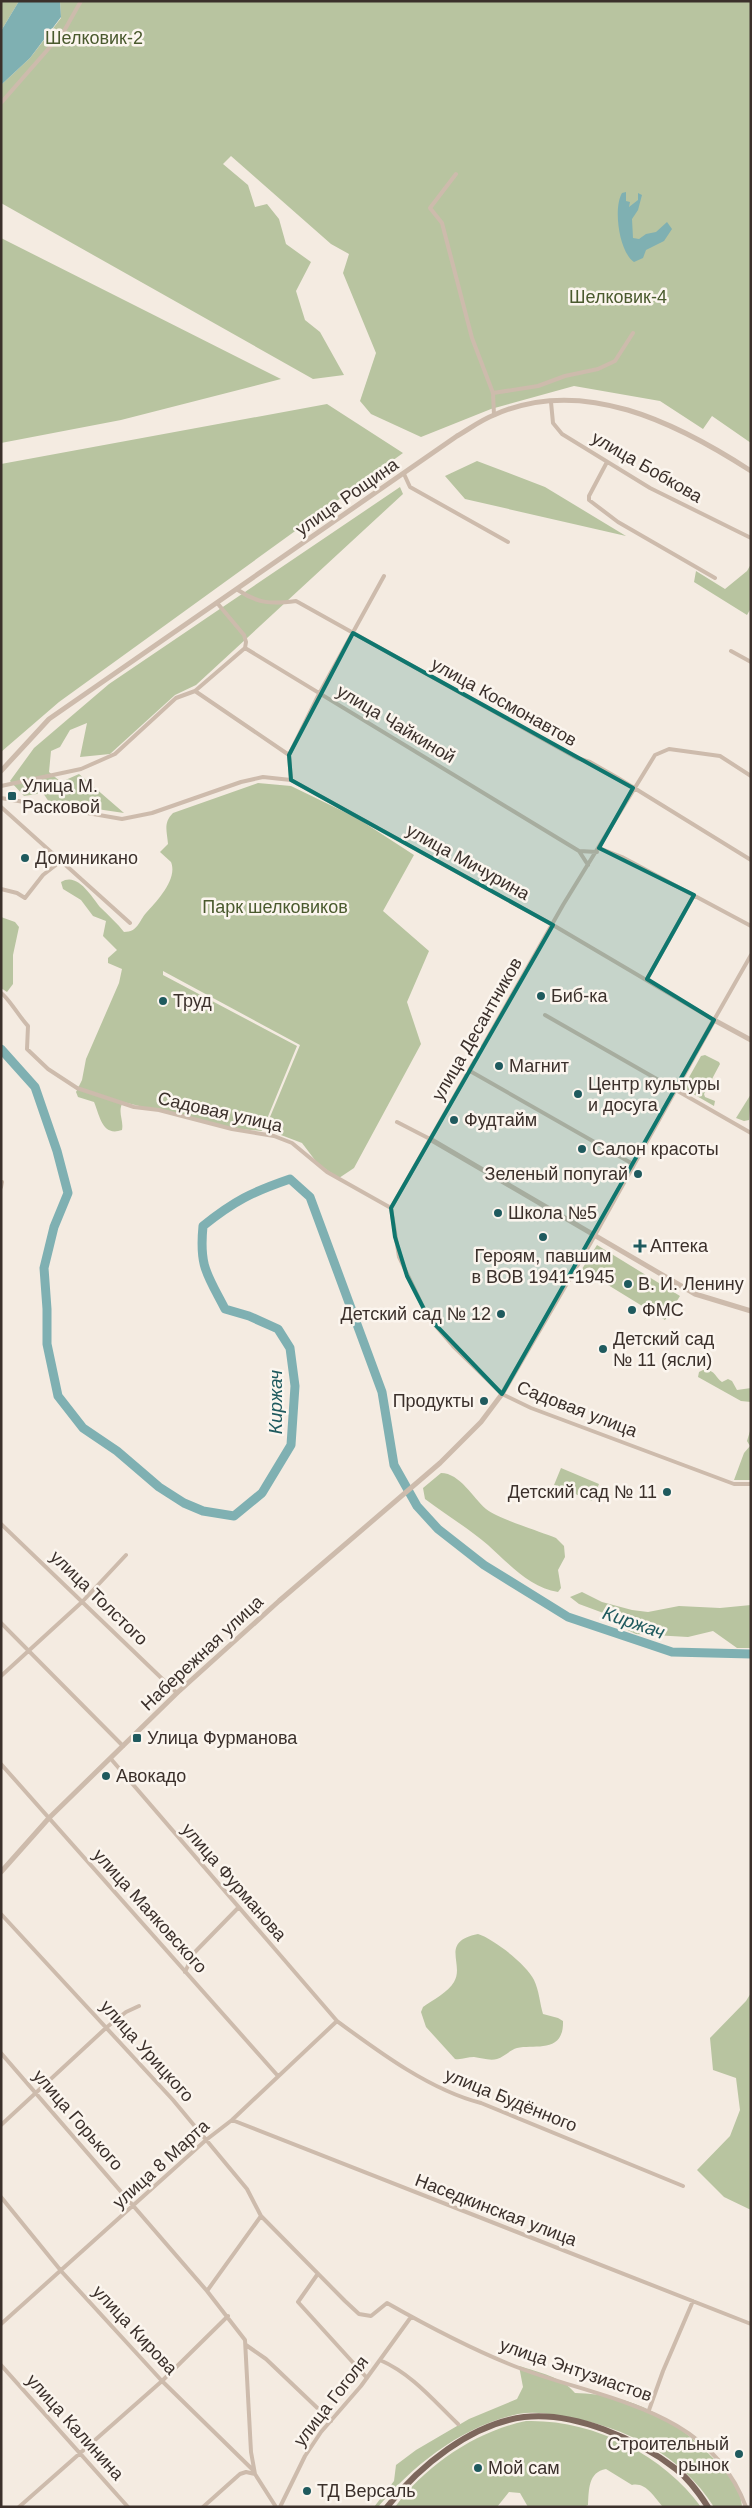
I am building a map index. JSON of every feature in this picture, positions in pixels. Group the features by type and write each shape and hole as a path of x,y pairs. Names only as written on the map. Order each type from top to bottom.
{"main road":[{"path":"387,2507 417,2473 445,2452 490,2427 525,2417 555,2418 579,2423 638,2444 677,2470 698,2492 708,2507"}],"street":[{"path":"1,103 64,31 82,1"},
{"path":"456,174 430,208 442,223 472,338 493,393 494,414"},
{"path":"493,393 538,386 566,376 598,369 615,361 633,333"},
{"name":"улица Рощина","path":"1,770 49,719 218,604 458,436 494,414 523,406 551,402 580,401 621,408 661,421 702,440 751,471"},
{"name":"улица Бобкова","path":"551,402 553,423 562,434 650,488 751,538"},
{"path":"607,462 589,496 589,500 618,522 715,578"},
{"path":"404,474 410,487 508,542"},
{"path":"130,923 2,808 3,799 122,819 152,813 240,782 263,777 291,780 289,755 319,694 384,576"},
{"name":"улица Космонавтов","path":"238,590 252,600 278,603 296,601 577,758 590,762 751,860"},
{"path":"1,786 81,769 115,754 176,698 195,691 245,648 244,635 218,604"},
{"name":"улица Чайкиной","path":"245,648 580,851 588,864"},
{"path":"731,651 751,662"},
{"path":"195,691 289,755"},
{"path":"598,850 633,788 655,754 669,749 720,756 751,776"},
{"name":"улица Мичурина","path":"291,780 553,925 751,1040"},
{"name":"улица Чайкиной","path":"580,851 598,850 622,857 751,926"},
{"name":"улица Десантников","path":"391,1208 588,864 598,850"},
{"path":"1,889 16,893 25,898 43,875 62,861"},
{"path":"648,979 694,895"},
{"path":"714,1020 751,955"},
{"name":"Садовая улица","path":"1,993 6,996 13,1009 28,1026 27,1049 48,1069 77,1088 134,1106 159,1110 232,1129 274,1136 292,1143 327,1172 391,1208 399,1257 428,1316 453,1346 502,1394 531,1408 734,1484 751,1484"},
{"path":"545,1014 751,1134"},
{"name":"Набережная улица","path":"1,1872 49,1818 177,1693 279,1601 434,1468 475,1428 502,1394 595,1235 714,1020"},
{"path":"470,1070 633,1164"},
{"path":"397,1122 430,1139 695,1294 751,1311"},
{"name":"улица Толстого","path":"1,1524 177,1693"},
{"path":"1,1676 82,1602 126,1556"},
{"path":"1,1623 123,1746"},
{"name":"улица Фурманова","path":"111,1759 337,2021"},
{"name":"улица Маяковского","path":"1,1764 278,2076"},
{"path":"184,1972 194,1953 238,1908"},
{"name":"улица Урицкого","path":"1,1914 173,2100 247,2189 261,2216"},
{"path":"1,2125 107,2027 126,2012 139,2006"},
{"name":"улица 8 Марта","path":"1,2324 62,2272 206,2140 232,2120 337,2021"},
{"name":"улица Будённого","path":"337,2021 376,2049 450,2093 481,2102 683,2186"},
{"name":"улица Горького","path":"1,2053 207,2290 228,2316 246,2345 266,2359 331,2421"},
{"name":"Наседкинская улица","path":"232,2120 751,2324"},
{"name":"улица Кирова","path":"1,2197 62,2272 162,2381 244,2459 255,2474"},
{"path":"207,2290 261,2216"},
{"name":"улица Энтузиастов","path":"261,2216 317,2275 359,2314 370,2316 387,2303 411,2317 510,2365 649,2410 683,2430 708,2451 732,2477 746,2507"},
{"path":"317,2275 298,2302 367,2378"},
{"path":"649,2410 663,2371 693,2301"},
{"path":"19,2507 162,2381 228,2316"},
{"name":"улица Гоголя","path":"278,2507 305,2456 367,2378 411,2317"},
{"name":"улица Горького","path":"246,2345 251,2452 255,2474 278,2507"},
{"path":"380,2360 401,2371 412,2380 458,2424"},
{"name":"улица Калинина","path":"1,2365 128,2507"},
{"path":"203,2507 240,2474 246,2472 255,2474"}],"highlighted area":[{"path":"353,633 633,788 599,848 694,895 647,979 714,1020 502,1394 428,1317 407,1276 395,1237 391,1208 553,925 291,780 289,755"}],"green space":[{"path":"1,1 19,1 1,31"},
{"path":"60,1 751,1 751,443 712,416 703,429 660,401 574,386 491,409 421,437 371,414 360,401 376,353 343,273 349,254 331,244 231,156 223,164 248,185 255,207 267,204 279,219 286,244 311,262 296,291 305,320 320,332 344,375 313,379 1,203 1,85 30,58 61,18"},
{"path":"1,238 281,379 121,420 1,443"},
{"path":"327,404 403,453 59,702 1,752 1,464"},
{"path":"477,461 545,487 626,536 465,499 445,476"},
{"path":"400,487 403,494 196,685 175,695 110,754 80,757 87,723 70,730 60,747 51,751 49,772 61,782 79,774 124,813 49,802 43,793 24,796 10,781 34,748 109,684"},
{"path":"751,564 751,608 747,615 694,582 696,571 725,589 747,571"},
{"name":"Парк шелковиков","path":"258,783 291,786 357,818 414,855 383,911 429,951 407,1002 421,1044 354,1168 339,1178 318,1164 302,1143 265,1129 300,1045 163,971 163,975 297,1046 262,1131 228,1128 123,1102 121,1106 122,1130 110,1131 100,1119 94,1102 78,1097 76,1092 82,1080 86,1059 119,983 122,969 108,963 108,958 117,950 103,936 106,921 93,916 81,900 63,889 61,882 73,880 79,883 124,932 129,932 138,925 161,896 172,875 171,862 160,852 168,844 167,824 173,813"},
{"path":"1,917 15,922 19,927 13,955 13,984 7,992 1,988"},
{"path":"705,1055 720,1064 704,1094 705,1097 715,1101 714,1106 683,1088 701,1056"},
{"path":"751,1094 749,1120 744,1121 736,1118"},
{"path":"597,1245 680,1296 665,1320 582,1269"},
{"path":"703,1370 712,1372 722,1382 728,1379 732,1381 737,1390 751,1388 751,1402 741,1401 698,1377 699,1372"},
{"path":"751,1428 751,1480 734,1480 744,1453 750,1446 747,1441"},
{"path":"561,1468 599,1484 592,1501 554,1485"},
{"path":"441,1473 448,1474 460,1481 492,1513 556,1538 564,1546 565,1557 558,1570 561,1588 558,1592 538,1586 529,1580 465,1527 425,1499 423,1488"},
{"path":"582,1592 602,1602 648,1612 679,1606 720,1608 751,1605 751,1648 737,1648 713,1631 688,1637 636,1634 619,1626 606,1614 579,1604 570,1597"},
{"path":"478,1934 501,1947 525,1967 536,1984 543,2014 563,2021 559,2039 554,2043 517,2048 494,2060 474,2057 455,2059 426,2027 421,2012 423,2007 444,1992 454,1982 457,1975 456,1948 459,1942"},
{"path":"751,1993 751,2210 724,2197 697,2170 730,2136 740,2110 736,2078 713,2070 710,2038 746,2001"},
{"path":"519,2366 557,2379 570,2387 575,2393 596,2394 616,2398 651,2411 668,2420 699,2444 723,2469 736,2487 742,2507 714,2507 685,2472 650,2446 630,2436 588,2422 542,2413 530,2413 518,2414 497,2420 458,2438 423,2462 378,2507 374,2507 394,2481 396,2465 416,2450 469,2419 517,2399 523,2387"},
{"path":"526,2421 576,2426 624,2443 667,2471 701,2507 663,2507 646,2488 632,2485 606,2469 600,2471 593,2478 589,2488 588,2505 584,2507 528,2507 520,2493 509,2492 497,2507 395,2507 421,2478 453,2452 489,2433"}],"water":[{"path":"19,1 60,1 61,17 30,58 1,85 1,31"},
{"path":"626,192 626,201 630,202 629,207 638,200 638,193 642,195 638,210 632,219 633,238 639,239 646,234 656,232 667,222 672,229 664,241 646,250 643,258 634,262 625,249 619,229 619,200 622,193"}],"waterway":[{"name":"Киржач","path":"1,1049 35,1087 57,1151 68,1193 54,1227 44,1268 47,1344 58,1396 83,1428 117,1451 159,1487 184,1503 203,1511 234,1516 262,1493 291,1445 295,1386 290,1348 278,1329 249,1316 225,1309 213,1287 203,1261 203,1226 244,1198 290,1179 310,1197 382,1392 394,1465 417,1506 438,1529 484,1565 568,1617 672,1652 751,1654"}],"place":[{"name":"Улица М. Расковой","path":"12,796"},
{"name":"Доминикано","path":"25,858"},
{"name":"Биб-ка","path":"541,996"},
{"name":"Труд","path":"163,1001"},
{"name":"Магнит","path":"499,1066"},
{"name":"Центр культуры и досуга","path":"578,1094"},
{"name":"Фудтайм","path":"454,1120"},
{"name":"Салон красоты","path":"582,1149"},
{"name":"Зеленый попугай","path":"638,1174"},
{"name":"Школа №5","path":"498,1213"},
{"name":"Героям, павшим в ВОВ 1941-1945","path":"543,1237"},
{"name":"Аптека","path":"640,1246"},
{"name":"В. И. Ленину","path":"628,1284"},
{"name":"ФМС","path":"632,1310"},
{"name":"Детский сад № 12","path":"501,1314"},
{"name":"Детский сад № 11 (ясли)","path":"603,1349"},
{"name":"Продукты","path":"484,1401"},
{"name":"Детский сад № 11","path":"667,1492"},
{"name":"Улица Фурманова","path":"137,1738"},
{"name":"Авокадо","path":"106,1776"},
{"name":"Строительный рынок","path":"739,2454"},
{"name":"Мой сам","path":"478,2468"},
{"name":"ТД Версаль","path":"307,2491"}],"park label":[{"name":"Шелковик-2","path":"94,38"},
{"name":"Шелковик-4","path":"618,297"}]}
